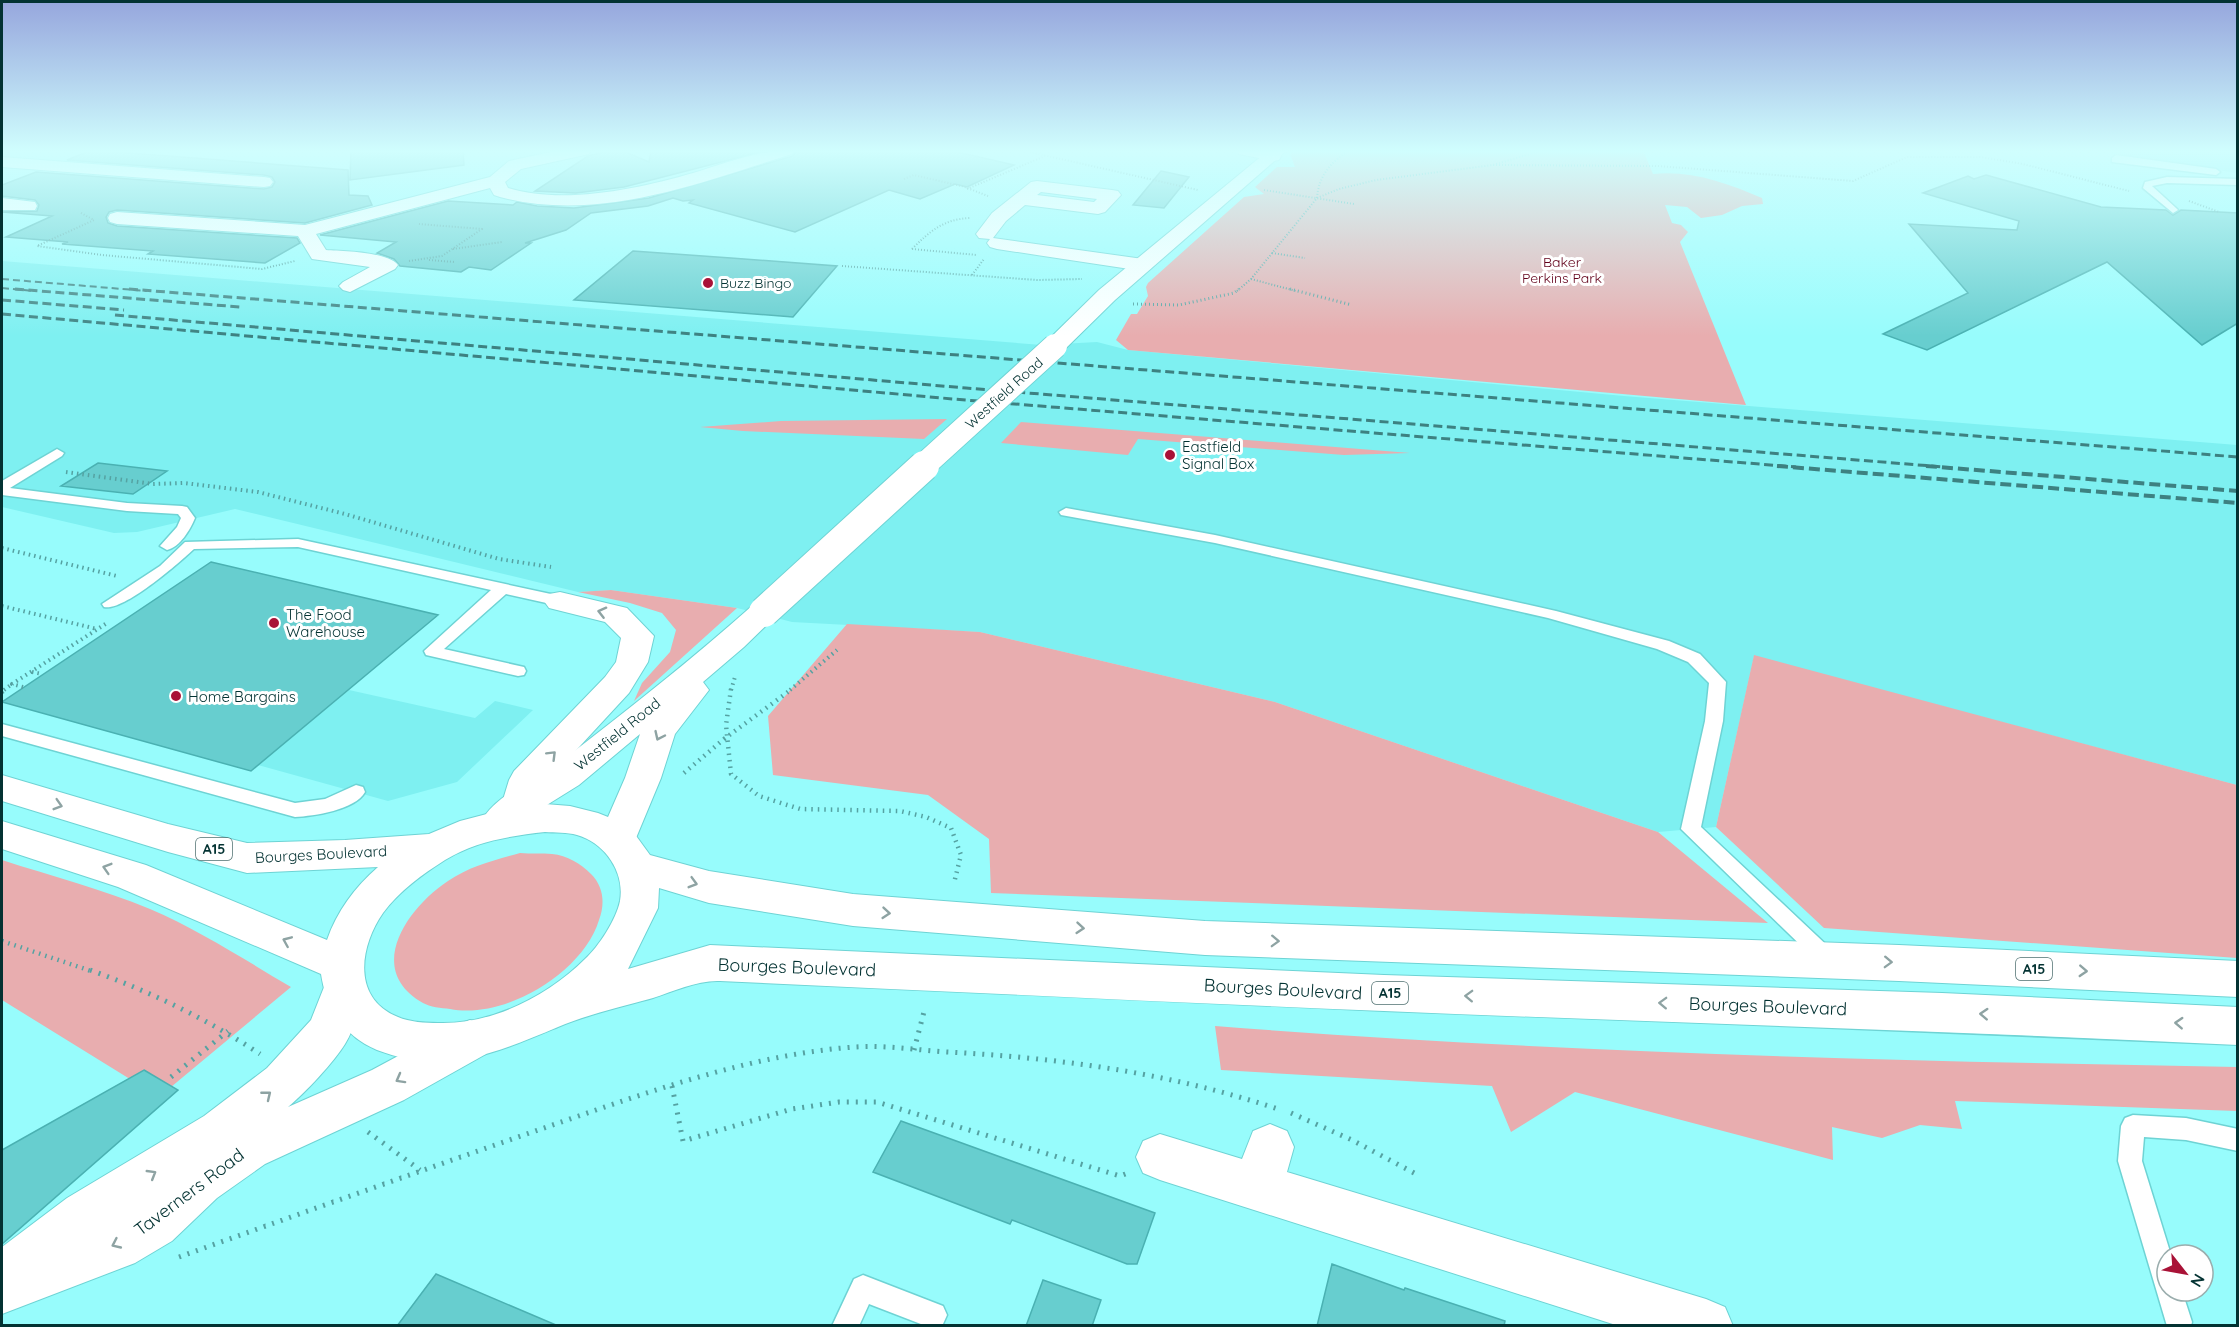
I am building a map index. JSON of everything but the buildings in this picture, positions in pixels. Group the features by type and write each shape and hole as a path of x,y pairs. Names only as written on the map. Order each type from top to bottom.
{"street":[{"path":"117,218 305,231 378,212"},
{"path":"1005,212 999,217 982,243 1143,265"},
{"name":"Westfield Road","path":"627,854 643,778 659,731 736,654 764,612 1143,265 1206,212"},
{"path":"305,231 319,255 375,261 388,265"},
{"path":"350,286 388,265"},
{"path":"510,813 527,780 617,685 632,662 638,636 616,615 560,601"},
{"name":"Westfield Road","path":"510,813 566,776 736,654"},
{"name":"Bourges Boulevard","path":"2,788 168,838 248,858 345,855 435,848"},
{"name":"A15","path":"627,854 640,901 626,939 595,977 550,1010 511,1029 470,1040 425,1042 387,1034 359,1016 342,977 350,932 370,900 399,872 435,848 510,813 586,823 627,854 708,887 853,910 1205,938 1830,960 2238,979"},
{"path":"2,835 132,876 342,977"},
{"name":"Bourges Boulevard","path":"550,1010 710,963 1372,993 1942,1012 2238,1026"},
{"name":"Taverners Road","path":"2,1280 85,1215 221,1132 283,1083 328,1031 342,977"},
{"name":"Taverners Road","path":"2,1288 117,1245 154,1223 200,1181 248,1148 388,1085 470,1040"},
{"path":"1160,1157 1264,1167 1706,1326"}],"lane":[{"path":"2,489 57,453"},
{"path":"2,489 127,507 182,510 188,518 184,528 167,546"},
{"path":"1066,512 1215,539 1538,611 1663,645 1694,658 1718,682 1714,721 1691,829 1830,960"},
{"path":"113,611 144,582 165,568 190,545 263,543 298,543 560,601"},
{"path":"503,588 432,651 518,671"},
{"path":"2,730 295,810 318,809 340,803 356,792"},
{"path":"2155,1244 2130,1161 2133,1126 2162,1125 2210,1132 2238,1140"},
{"path":"845,1326 863,1288 934,1315"},
{"path":"2173,1303 2179,1322"}],"path":[{"path":"1135,305 1179,305 1234,293 1251,279 1305,212"},
{"path":"81,213 94,220 37,246 102,255 262,269 319,255"},
{"path":"912,249 936,227 953,218 999,217"},
{"path":"388,265 442,255 483,229 416,224"},
{"path":"452,249 502,242"},
{"path":"972,276 982,243"},
{"path":"1271,253 1305,258"},
{"path":"420,259 455,262"},
{"path":"842,266 1037,280 1083,279"},
{"path":"1251,279 1352,305"},
{"path":"32,468 153,484 184,483 258,492 345,514 499,559 551,567"},
{"path":"2,548 144,582"},
{"path":"2,606 97,630"},
{"path":"2,692 97,630 113,611"},
{"path":"684,773 724,739 778,700 837,650"},
{"path":"736,654 726,700 724,739 731,774 759,796 800,809 900,811 926,817 951,828 961,855 954,883"},
{"path":"32,672 42,675"},
{"path":"12,684 23,687"},
{"path":"2,941 133,984 175,1002 228,1031 261,1055"},
{"path":"914,1050 925,1008"},
{"path":"171,1077 228,1031"},
{"path":"169,1261 420,1170 672,1086 766,1062 846,1047 974,1053 1080,1063 1178,1079 1252,1099 1313,1121 1416,1174"},
{"path":"672,1086 683,1141 792,1109 839,1102 877,1102 1120,1176 1160,1157"},
{"path":"368,1132 420,1170"}],"shaded area":[{"path":"2,261 1042,345 1097,342 1128,350 1624,396 2237,445 2237,785 1754,656 1716,827 1658,832 1275,702 980,632 792,622 737,608 611,590 578,592 235,509 137,532 114,533 2,507"},
{"path":"349,690 475,718 495,701 533,710 457,782 388,801 258,765"}],"green space":[{"name":"Baker Perkins Park","path":"1227,212 1668,212 1672,223 1681,225 1688,232 1680,242 1746,405 1128,350 1116,340 1131,314 1137,314 1148,296 1146,287"},
{"name":"Baker Perkins Park","path":"1693,212 1729,212 1722,215 1701,218"},
{"path":"947,419 924,439 700,427 781,421"},
{"path":"1021,422 1410,453 1344,455 1138,439 1128,455 1001,443"},
{"path":"611,590 737,608 634,701 642,683 670,652 676,630 662,613 630,603 578,592"},
{"path":"847,624 980,632 1275,702 1658,832 1768,923 991,893 989,839 928,795 773,775 768,716"},
{"path":"1754,655 2237,785 2237,958 1824,928 1716,827"},
{"path":"520,853 563,856 587,870 595,879 601,890 602,908 590,939 577,958 559,974 539,989 517,1000 471,1011 439,1008 423,1003 405,989 396,974 394,957 398,940 407,923 418,907 456,876 483,864"},
{"path":"2,860 150,909 204,936 291,987 159,1097 2,1000"},
{"path":"1215,1026 1598,1049 1854,1059 2237,1067 2237,1111 1955,1101 1962,1129 1920,1125 1882,1138 1832,1127 1833,1160 1575,1092 1511,1132 1492,1086 1221,1070"}],"railway":[{"path":"2,279 147,291"},
{"path":"2,288 34,291"},
{"path":"15,289 240,307"},
{"path":"129,289 2238,457"},
{"path":"2,300 124,310"},
{"path":"2,314 953,399 1796,467"},
{"path":"115,315 966,388 1944,467"},
{"path":"1777,466 2238,503"},
{"path":"1926,466 2238,491"}],"place":[{"name":"Buzz Bingo","path":"708,283"},
{"name":"Eastfield Signal Box","path":"1170,455"},
{"name":"The Food Warehouse","path":"274,623"},
{"name":"Home Bargains","path":"176,696"}]}
